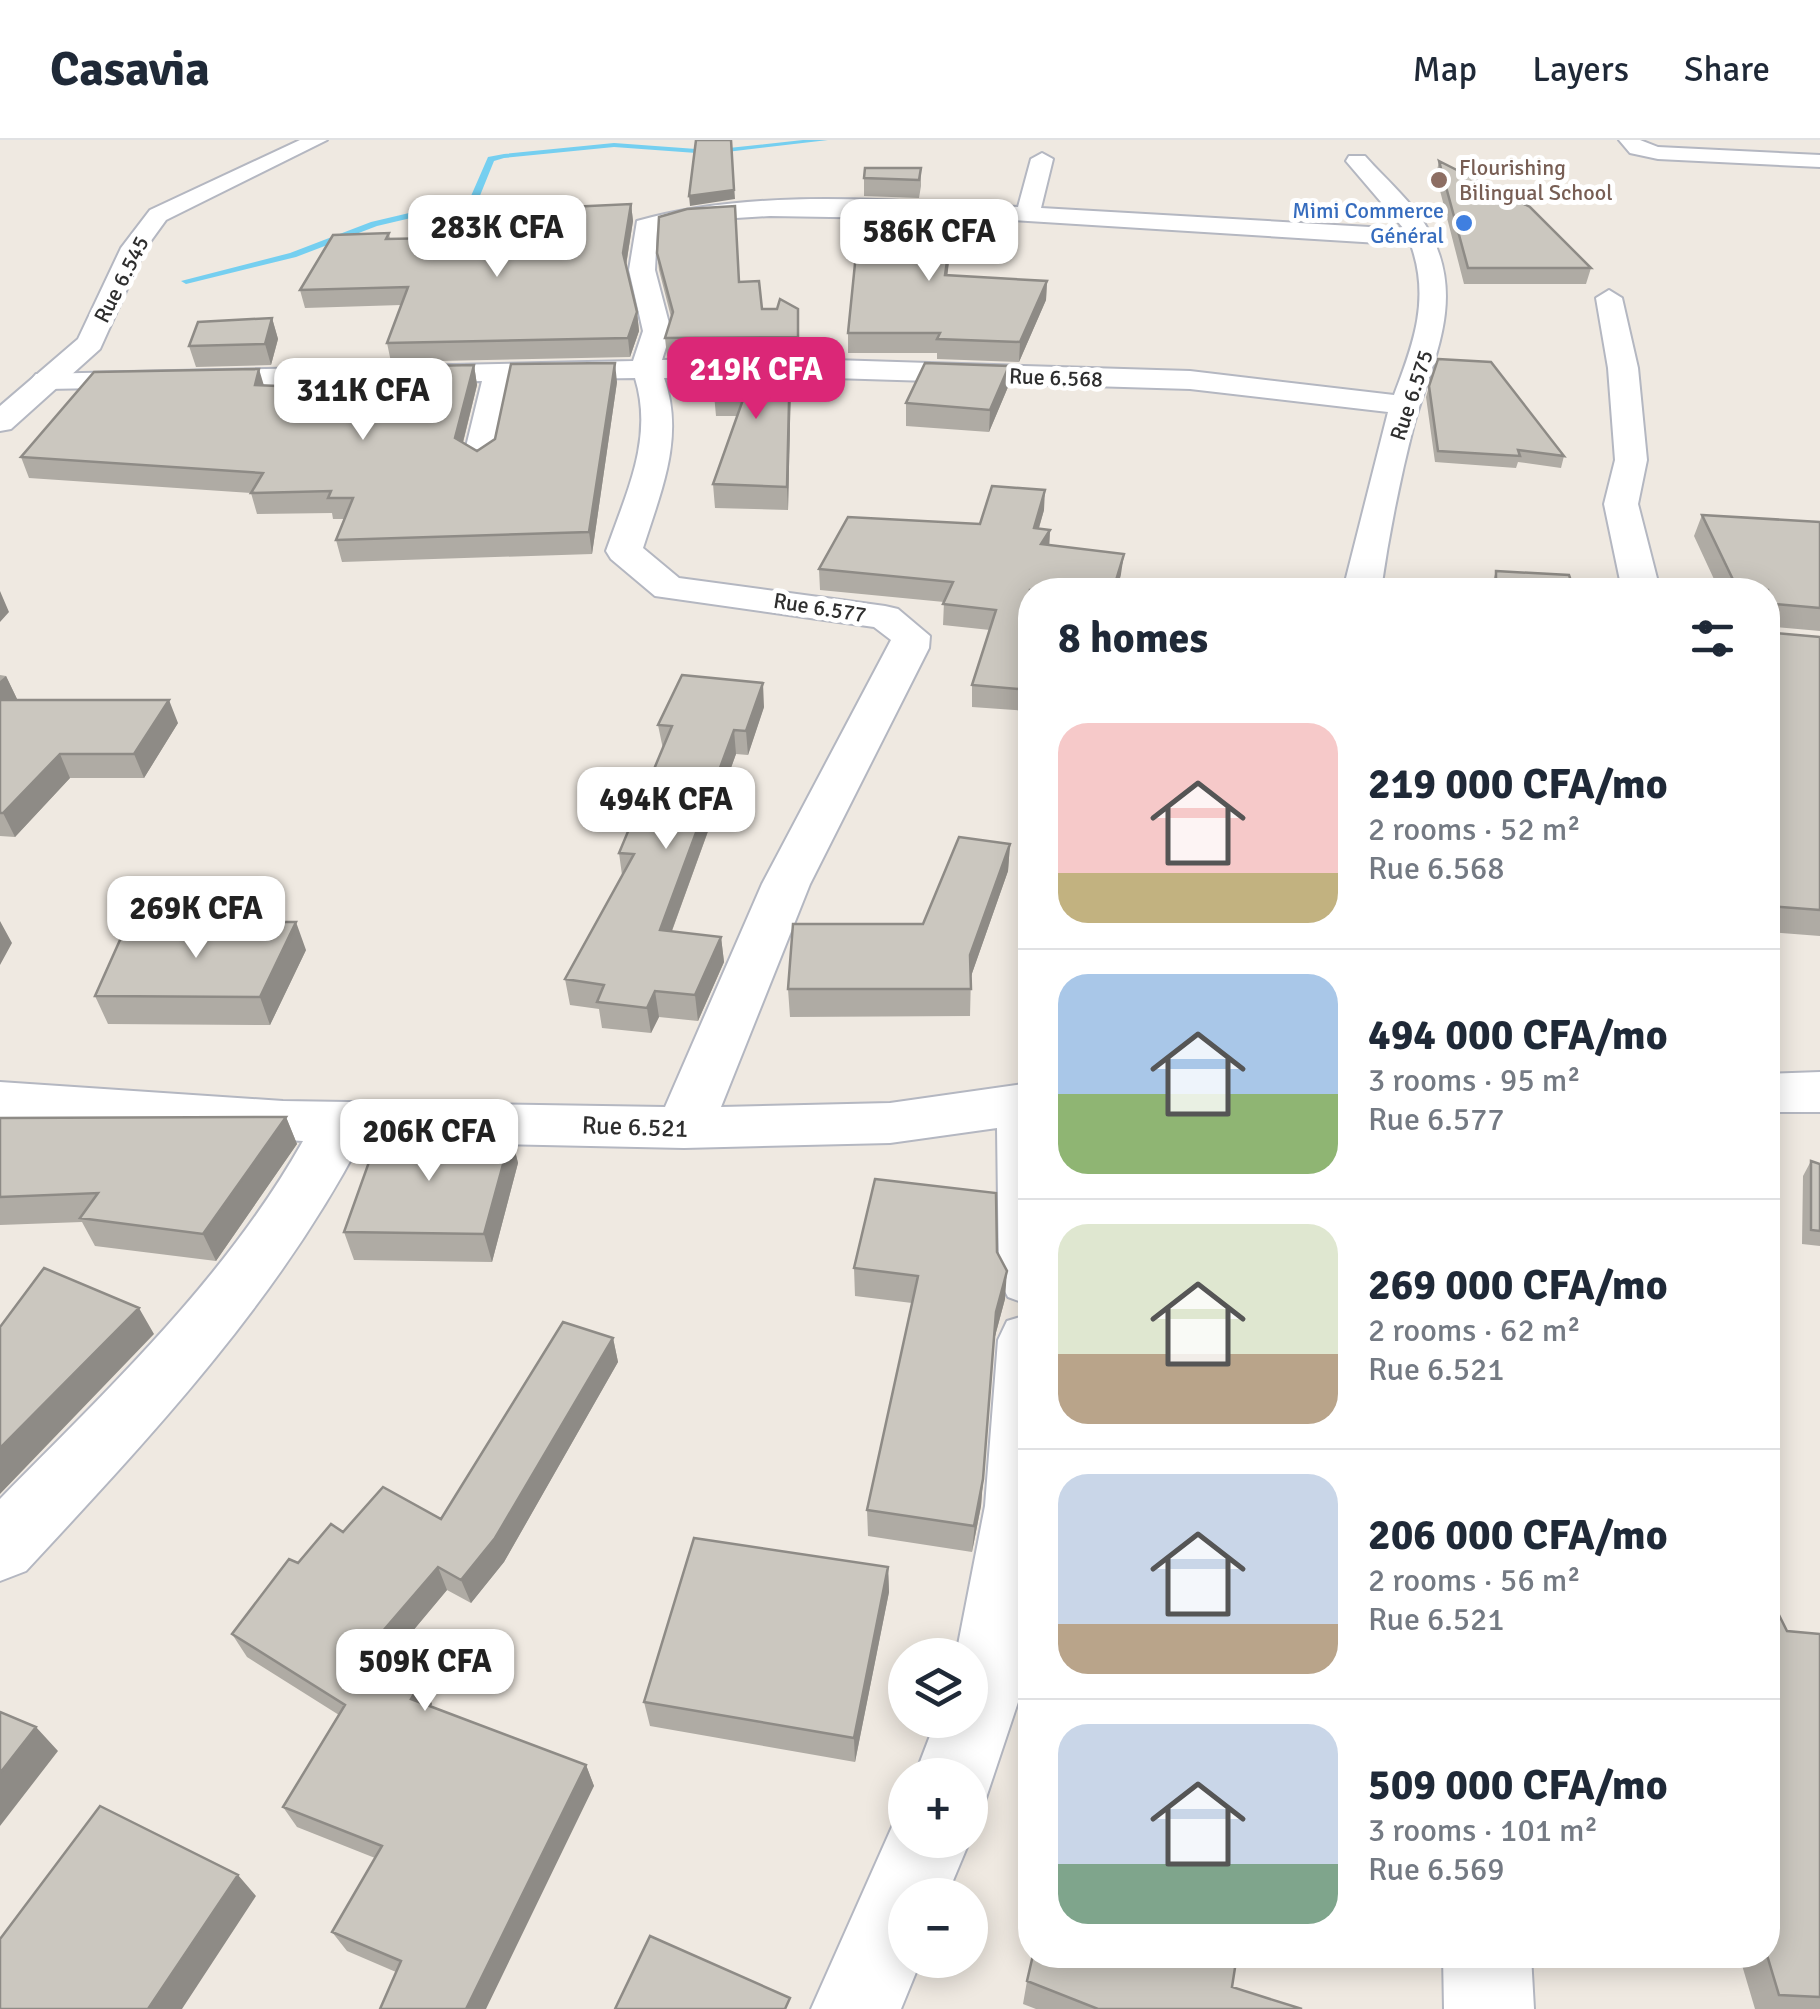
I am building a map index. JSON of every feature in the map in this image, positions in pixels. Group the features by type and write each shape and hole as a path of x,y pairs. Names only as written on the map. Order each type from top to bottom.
{"street":[{"name":"Rue 6.545","path":"0,422 90,343 133,248 158,215 318,140"},
{"path":"1629,140 1638,150 1658,153 1820,161"},
{"path":"1042,159 1028,212 1421,238"},
{"name":"Rue 6.575","path":"1357,161 1421,238 1431,270 1433,315 1426,358 1404,404 1372,525 1364,578"},
{"name":"Rue 6.577","path":"684,1128 786,884 909,648 911,636 900,625 874,615 668,588 624,551 657,450 659,406 646,366 657,331 642,270 645,226 653,218 673,214 1028,212"},
{"path":"1609,298 1623,368 1631,460 1621,504 1637,578"},
{"name":"Rue 6.568","path":"46,380 646,366 1190,380 1404,404"},
{"path":"479,459 492,391 501,370"},
{"path":"1780,1093 1820,1092"},
{"name":"Rue 6.521","path":"0,1102 191,1117 684,1128 890,1123 1018,1104"},
{"path":"0,1548 154,1381 253,1265 316,1178 344,1121"},
{"path":"962,1758 974,1730 1009,1593 1018,1528"},
{"path":"856,2009 920,1858"},
{"path":"1487,1968 1489,2009"}],"building":[{"path":"696,140 731,140 734,190 689,196"},
{"path":"1439,161 1530,207 1591,268 1468,268"},
{"path":"865,168 921,168 919,180 864,178"},
{"path":"631,204 623,253 637,312 628,338 387,343 408,287 300,290 333,235 389,233 386,239 544,236 548,208"},
{"path":"861,204 915,205 912,219 953,220 945,275 1047,281 1020,342 937,339 940,333 848,333"},
{"path":"735,206 739,282 759,281 762,309 777,309 780,299 798,309 798,337 665,338 673,312 657,253 659,217 687,209"},
{"path":"272,318 265,344 189,346 198,322"},
{"path":"718,359 790,359 787,487 713,484 745,394 714,394"},
{"path":"1438,359 1491,362 1564,456 1518,450 1520,456 1438,451 1429,386"},
{"path":"615,363 589,532 336,540 353,498 328,498 331,491 251,493 263,473 21,457 94,372 259,369 255,385 369,390 378,367 474,365 455,438 477,451 495,439 511,364"},
{"path":"925,363 1009,366 990,410 906,403"},
{"path":"992,486 1045,490 1034,528 1050,530 1041,544 1124,554 1117,578 1018,578 1018,689 972,685 996,610 943,604 953,582 819,569 848,517 980,524"},
{"path":"1702,515 1820,522 1820,608 1780,604 1780,578 1732,578"},
{"path":"1496,571 1570,578 1496,578"},
{"path":"1780,633 1820,637 1820,910 1780,907"},
{"path":"682,675 763,683 746,731 734,730 660,930 721,937 695,995 655,991 647,1008 597,1002 604,985 565,979 634,854 619,853 672,726 658,725"},
{"path":"0,700 169,700 134,754 60,754 0,813"},
{"path":"959,837 1010,844 970,955 971,989 788,989 793,924 923,924"},
{"path":"228,922 296,922 260,997 95,996 124,931 224,929"},
{"path":"286,1117 203,1234 80,1218 98,1193 0,1197 0,1118"},
{"path":"379,1134 511,1135 484,1234 344,1232"},
{"path":"1811,1161 1820,1164 1820,1231 1811,1230"},
{"path":"875,1179 996,1193 997,1252 1007,1271 996,1312 983,1479 974,1526 867,1510 918,1276 854,1268"},
{"path":"44,1268 139,1308 0,1448 0,1327"},
{"path":"563,1322 613,1338 495,1538 461,1580 438,1567 358,1660 421,1682 411,1699 586,1765 466,2009 380,2009 401,1961 332,1932 382,1846 283,1807 345,1705 232,1634 289,1559 298,1563 331,1524 343,1532 383,1487 441,1519"},
{"path":"694,1538 888,1567 854,1738 644,1702"},
{"path":"1780,1617 1787,1631 1820,1634 1820,1997 1779,1995 1771,1968 1780,1968"},
{"path":"0,1712 36,1727 0,1773"},
{"path":"100,1806 238,1875 148,2009 0,2009 0,1939"},
{"path":"650,1936 790,1998 785,2009 615,2009"},
{"path":"1030,1968 1235,1968 1232,1987 1302,2009 1098,2009 1027,1981"}],"waterway":[{"path":"186,281 293,255 374,224 463,203 475,198 491,159 504,156 614,145 710,152 824,140"}],"place":[{"name":"Flourishing Bilingual School","path":"1439,180"},
{"name":"Mimi Commerce Général","path":"1464,223"}]}
